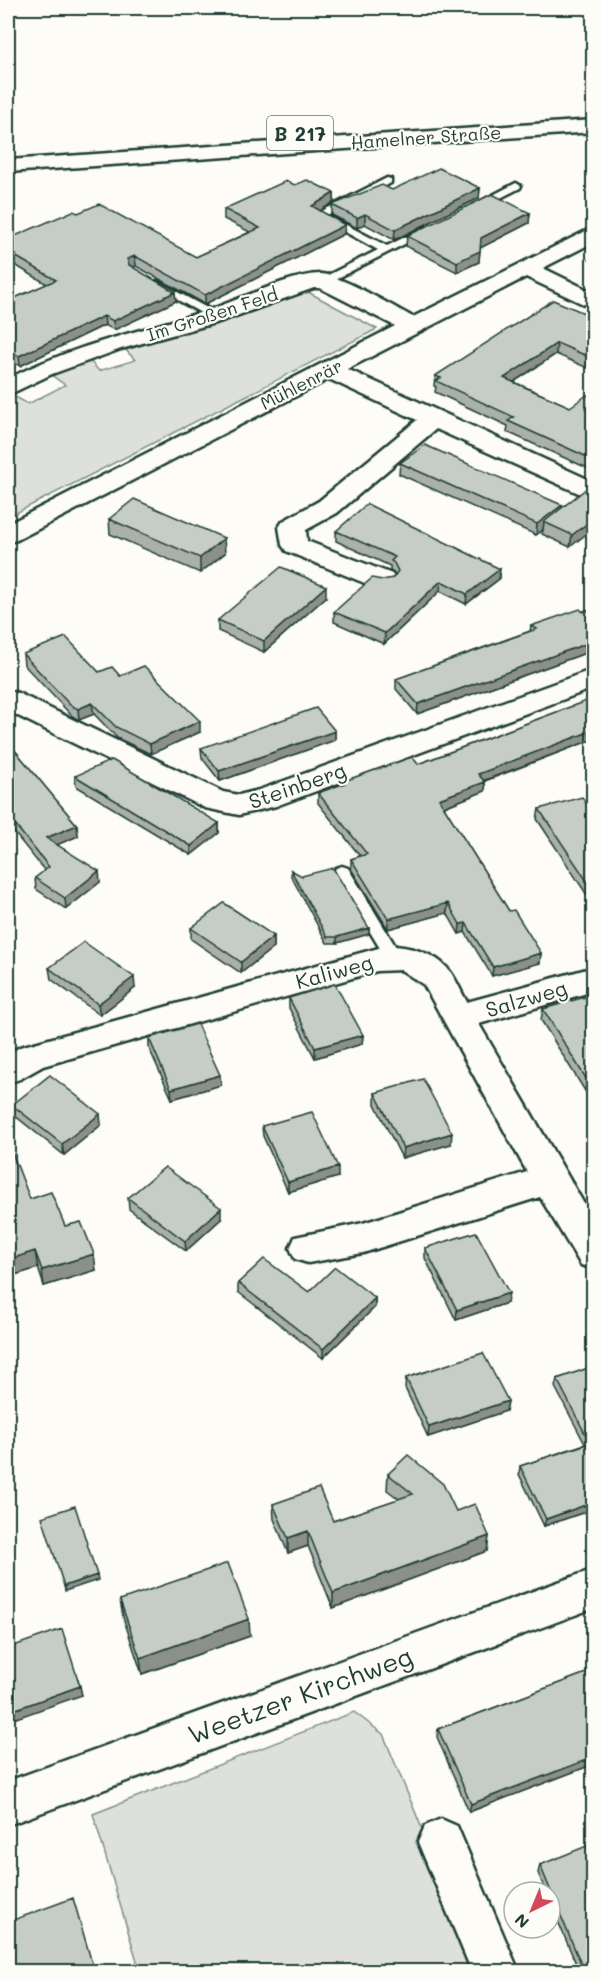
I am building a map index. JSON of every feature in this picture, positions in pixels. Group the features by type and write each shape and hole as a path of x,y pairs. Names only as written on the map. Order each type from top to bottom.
{"main road":[{"name":"B 217","path":"8,153 594,113"},
{"name":"Hamelner Straße","path":"8,166 594,126"},
{"name":"Mühlenrär","path":"8,534 594,233"},
{"path":"525,268 594,303"},
{"path":"324,280 413,326"},
{"name":"Im Großen Feld","path":"8,388 44,369 113,344 214,316 302,284 324,280"},
{"path":"329,370 594,492"},
{"path":"382,580 295,545 292,526 328,507 434,418"},
{"name":"Steinberg","path":"8,700 216,801 239,805 265,799 594,678"},
{"name":"Kaliweg","path":"8,1070 32,1056 393,956 419,962 436,977 549,1180 594,1254"},
{"name":"Salzweg","path":"459,1017 594,979"},
{"path":"308,1248 363,1238 549,1180"},
{"name":"Weetzer Kirchweg","path":"8,1803 594,1588"},
{"path":"441,1842 496,1971"}],"lane":[{"path":"387,181 319,214 387,250"},
{"path":"462,213 516,186"},
{"path":"324,280 441,223"},
{"path":"145,277 214,316"},
{"path":"342,872 393,956"}],"shaded area":[{"path":"308,292 377,329 8,517 8,400 12,395 28,404 65,385 51,375 89,360 99,371 135,360 126,350"},
{"path":"354,1712 383,1734 481,1971 140,1971 93,1814"}],"building":[{"path":"439,168 480,188 395,230 365,214 357,218 332,205 382,185 392,190"},
{"path":"307,180 334,193 312,206 345,225 205,295 135,256 127,259 129,265 175,292 113,321 104,316 19,356 8,351 8,301 56,280 8,252 8,239 73,211 78,213 99,204 196,257 260,228 224,209 286,181 295,185"},
{"path":"492,194 530,213 481,238 480,251 457,262 407,236"},
{"path":"553,300 594,317 594,359 557,343 504,378 570,407 587,395 594,398 594,460 508,421 514,417 436,381 441,378 435,376"},
{"path":"425,445 562,505 537,524 400,463"},
{"path":"587,488 594,489 594,518 572,535 544,522"},
{"path":"134,499 224,538 200,558 109,519"},
{"path":"367,504 500,569 467,594 441,581 385,633 334,612 372,578 382,580 393,578 398,571 391,561 395,557 336,531"},
{"path":"281,567 326,586 264,641 218,620"},
{"path":"594,608 594,641 418,704 396,679 537,629 531,626 580,609 583,612"},
{"path":"66,637 99,672 112,667 120,676 144,666 200,721 150,744 116,727 92,703 78,709 70,705 23,654"},
{"path":"594,698 594,730 478,774 485,782 439,799 509,911 514,910 541,953 493,967 466,923 460,924 448,903 388,919 351,859 367,854 318,793 345,783 344,781 412,757 418,764"},
{"path":"316,708 335,731 219,771 201,748"},
{"path":"8,742 77,825 46,838 99,871 65,898 35,878 49,867 8,816"},
{"path":"112,760 219,823 191,846 75,776"},
{"path":"582,797 594,813 594,887 591,887 539,809"},
{"path":"333,868 369,928 337,937 327,937 291,870 302,876"},
{"path":"224,903 274,936 241,962 191,928"},
{"path":"84,942 134,977 98,1004 49,968"},
{"path":"335,984 363,1035 315,1048 289,998"},
{"path":"592,995 594,998 594,1084 591,1080 587,1080 543,1009"},
{"path":"197,1024 220,1075 171,1089 149,1038"},
{"path":"50,1075 100,1114 62,1144 12,1105"},
{"path":"423,1079 452,1133 403,1148 375,1093"},
{"path":"312,1112 338,1167 288,1182 262,1126"},
{"path":"12,1152 30,1199 51,1192 65,1226 81,1222 94,1254 42,1270 35,1251 8,1260 8,1153"},
{"path":"165,1167 221,1208 185,1241 128,1198"},
{"path":"476,1232 509,1293 457,1310 425,1248"},
{"path":"264,1259 309,1292 335,1267 375,1298 323,1349 238,1283"},
{"path":"483,1353 508,1401 429,1427 406,1378"},
{"path":"594,1366 594,1502 546,1519 520,1466 590,1443 557,1379"},
{"path":"408,1455 443,1484 456,1511 475,1504 489,1536 333,1593 308,1531 288,1538 273,1504 319,1488 333,1521 413,1494 388,1474"},
{"path":"75,1506 97,1575 64,1586 42,1517"},
{"path":"228,1563 249,1619 140,1658 120,1600"},
{"path":"62,1629 80,1686 8,1712 8,1648"},
{"path":"594,1670 594,1757 471,1804 438,1729"},
{"path":"594,1843 594,1971 585,1971 562,1918 562,1880 546,1880 540,1865"},
{"path":"73,1898 94,1970 8,1971 8,1922"}]}
